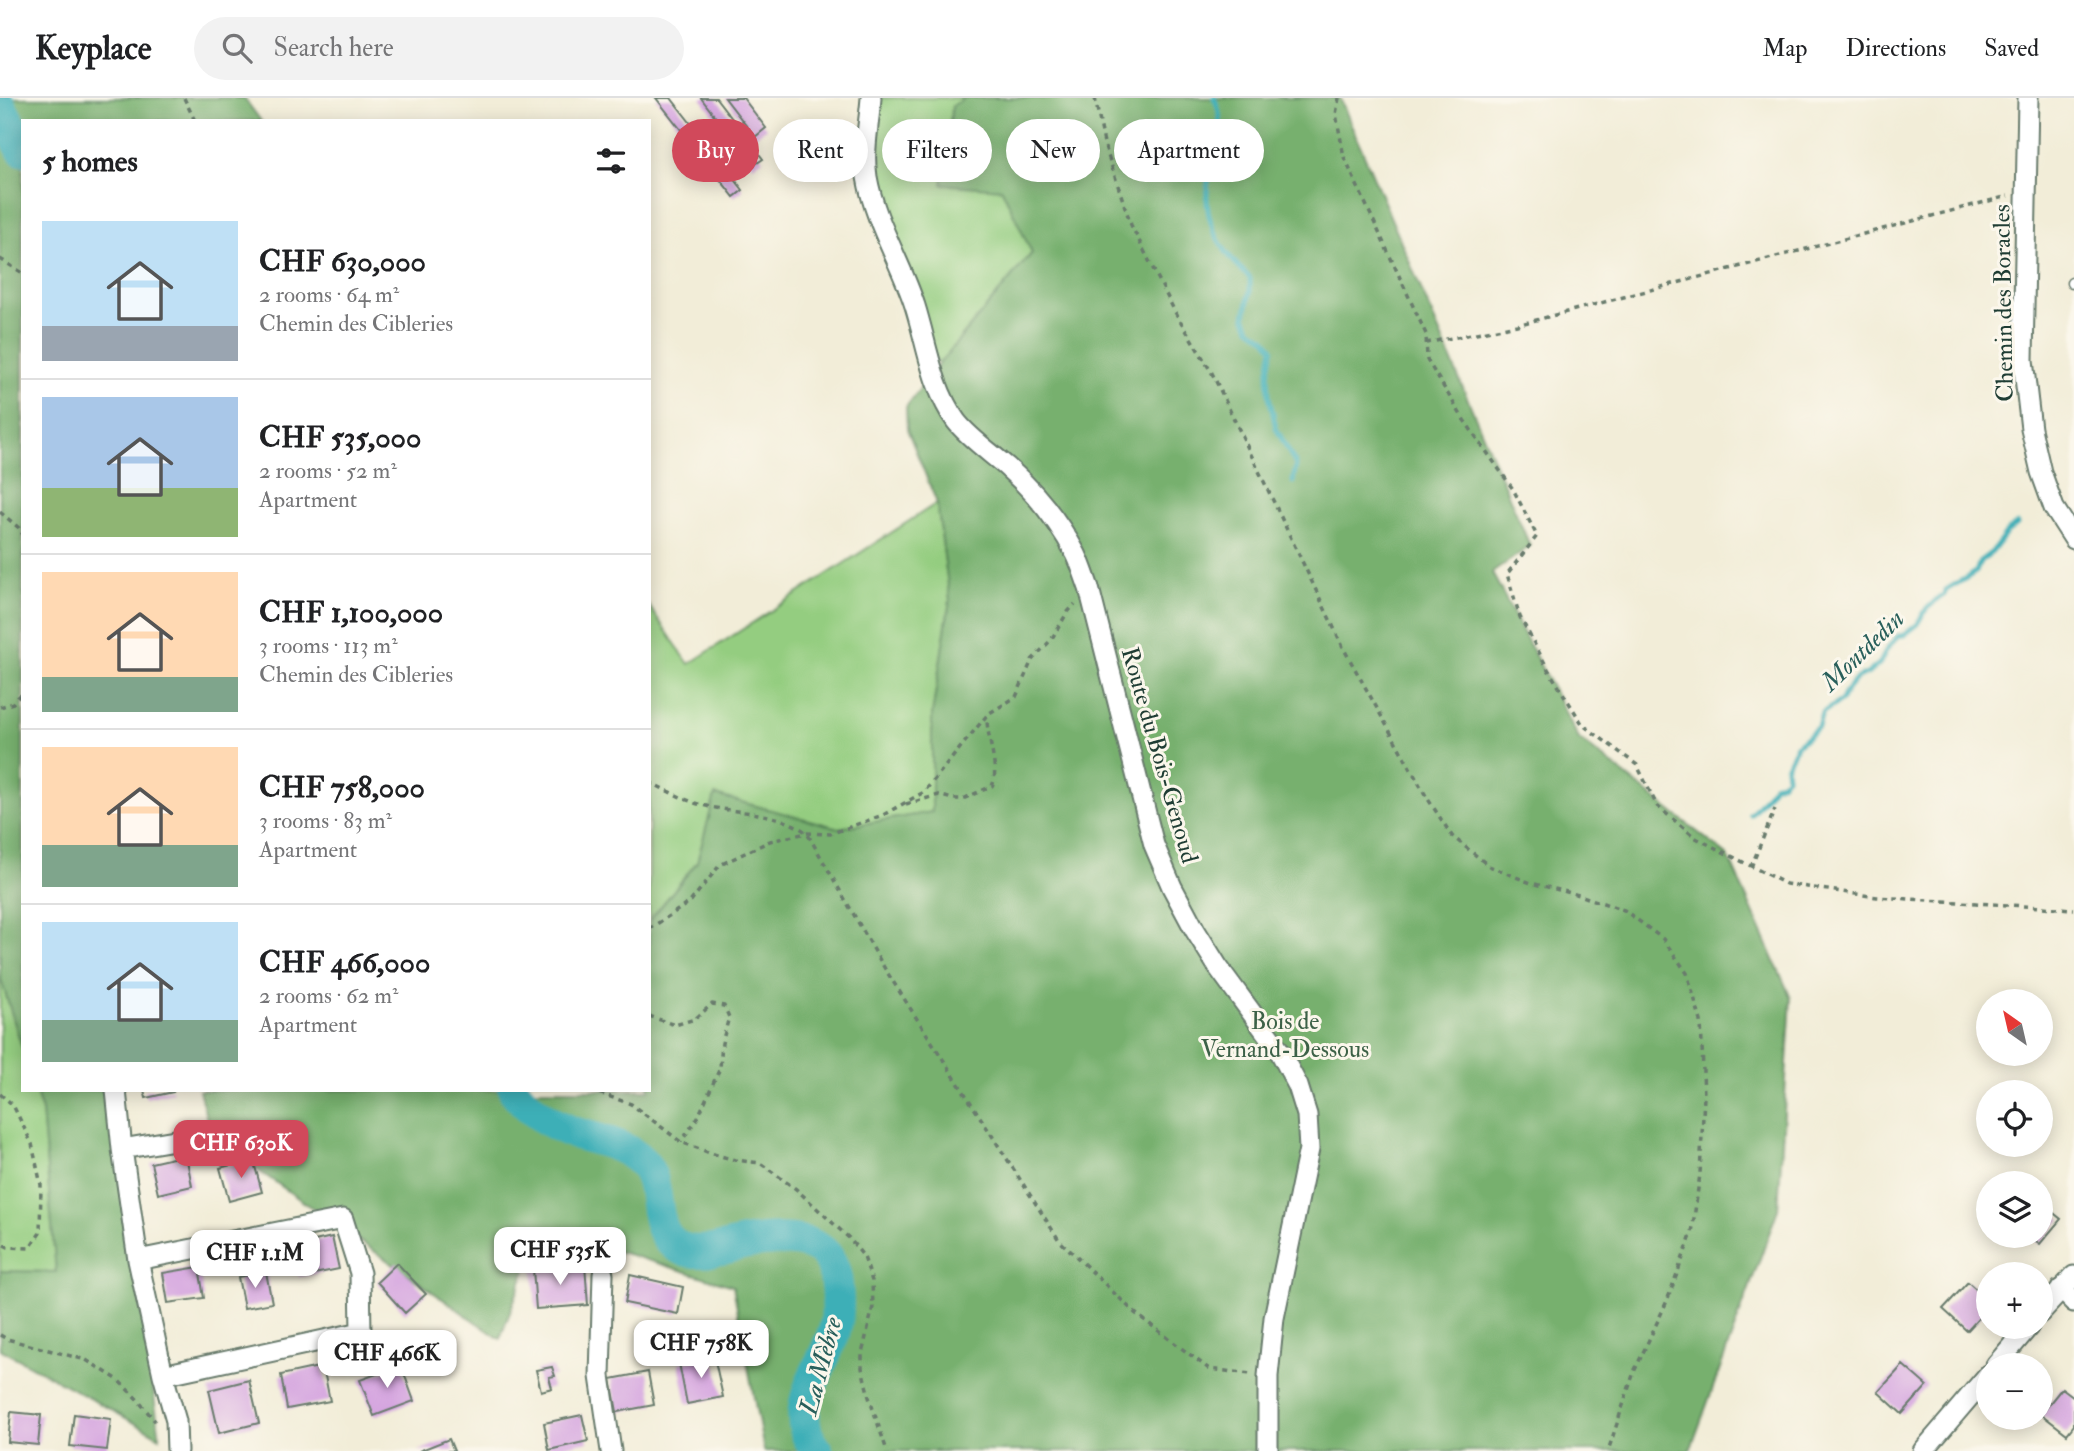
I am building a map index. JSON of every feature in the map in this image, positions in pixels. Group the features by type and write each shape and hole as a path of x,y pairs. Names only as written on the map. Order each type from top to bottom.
{"street":[{"name":"Route du Bois-Genoud","path":"872,98 866,146 867,176 876,213 914,305 932,371 944,400 956,422 1033,494 1076,554 1089,588 1154,845 1195,930 1218,967 1279,1050 1298,1086 1307,1115 1308,1149 1274,1318 1268,1376 1268,1451"},
{"name":"Chemin des Boracles","path":"2028,98 2023,360 2031,429 2041,472 2054,508 2074,539"},
{"path":"116,1092 138,1261 176,1421 177,1449"},
{"path":"122,1149 204,1135"},
{"path":"138,1261 343,1219 360,1273 362,1332 163,1375"},
{"path":"603,1274 600,1376 611,1451"},
{"path":"2053,1303 2070,1289"},
{"path":"2006,1353 2018,1339"},
{"path":"1923,1451 1976,1389"}],"path":[{"path":"184,98 194,119"},
{"path":"1095,98 1104,143 1131,225 1175,312 1212,373 1345,651 1426,796 1452,836 1489,866 1531,883 1624,910 1663,939 1686,973 1701,1021 1704,1096 1700,1174 1692,1233 1667,1301 1634,1372 1608,1451"},
{"path":"1339,98 1336,114 1344,157 1426,334 1427,360 1464,420 1513,489 1537,536 1507,574 1520,617 1583,725 1637,765 1657,806 1696,838 1786,884 1877,897 2074,909"},
{"path":"1426,343 1517,325 2026,191"},
{"path":"0,260 21,271"},
{"path":"0,512 21,532"},
{"path":"651,928 690,902 720,865 770,841 807,833 830,834 883,815 924,792 987,717 1016,697 1032,660 1051,640 1067,614 1089,588"},
{"path":"0,708 13,703 21,694"},
{"path":"901,805 939,795 963,799 992,786 996,771 987,731 987,717"},
{"path":"651,783 696,803 768,815 797,826 807,833 884,969 1059,1240 1135,1313 1209,1369 1268,1376"},
{"path":"1751,867 1775,809"},
{"path":"651,1017 675,1025 695,1018 712,1004 724,1006 729,1017 722,1043 720,1068 698,1117 681,1142"},
{"path":"596,1092 631,1104 681,1142 723,1157 760,1163 822,1211 849,1238 864,1257 872,1281 873,1307 862,1354 862,1368 887,1451"},
{"path":"0,1094 13,1105 32,1144 41,1185 40,1233 30,1248 8,1247 0,1243"},
{"path":"0,1335 86,1360 117,1379 137,1399 177,1449"}],"green space":[{"path":"0,98 244,98 260,119 21,119 21,1044 0,976"},
{"path":"878,98 965,98 952,107 959,119 882,119 882,182 992,182 992,173 1032,253 938,365 882,211 874,175"},
{"name":"Bois de Vernand-Dessous","path":"965,98 1340,98 1530,546 1492,573 1579,739 1728,856 1791,998 1778,1209 1690,1451 764,1451 733,1286 541,1228 500,1339 212,1138 200,1092 651,1092 651,919 697,862 715,795 839,828 932,812 932,715 950,600 937,503 907,429 906,407 1032,253 1002,189 942,184 992,182 992,119 950,119 952,106"},
{"path":"937,503 950,600 932,715 933,812 839,828 716,796 697,862 651,919 651,609 689,664"},
{"path":"0,976 21,1044 21,1092 36,1092 42,1111 56,1272 0,1271"},
{"path":"36,1092 116,1092 115,1128 160,1437 0,1349 0,1271 56,1272 42,1111"}],"building":[{"path":"656,98 671,98 687,119 673,119"},
{"path":"701,98 716,98 732,119 717,119"},
{"path":"725,98 743,98 766,128 759,134 759,119 741,119"},
{"path":"722,182 737,182 743,190 734,197"},
{"path":"144,1092 173,1092 146,1098"},
{"path":"186,1155 192,1186 158,1194 151,1163"},
{"path":"253,1159 262,1192 229,1201 220,1168"},
{"path":"2053,1213 2061,1219 2053,1229"},
{"path":"332,1237 339,1269 299,1277 293,1246"},
{"path":"397,1263 426,1294 405,1313 377,1282"},
{"path":"585,1265 588,1305 536,1309 533,1269"},
{"path":"199,1267 204,1298 168,1303 163,1273"},
{"path":"266,1272 272,1303 244,1308 238,1277"},
{"path":"630,1275 683,1287 678,1314 625,1303"},
{"path":"1968,1282 1976,1289 1976,1321 1967,1331 1943,1309"},
{"path":"714,1356 723,1397 687,1404 679,1363"},
{"path":"401,1365 414,1401 374,1416 360,1380"},
{"path":"1903,1365 1927,1386 1902,1414 1878,1392"},
{"path":"323,1366 330,1401 287,1409 281,1375"},
{"path":"552,1367 555,1376 549,1377 552,1388 541,1391 536,1370"},
{"path":"648,1372 654,1405 617,1412 611,1379"},
{"path":"249,1380 259,1423 219,1433 209,1390"},
{"path":"2062,1388 2074,1397 2074,1425 2067,1434 2053,1423 2053,1399"},
{"path":"11,1412 41,1415 38,1445 8,1442"},
{"path":"74,1414 111,1419 107,1450 70,1446"},
{"path":"582,1415 588,1441 549,1450 544,1423"},
{"path":"449,1439 454,1451 419,1451"}],"waterway":[{"path":"1214,98 1220,126 1207,188 1209,217 1220,243 1250,278 1245,316 1250,328 1266,339 1273,348 1268,375 1269,396 1276,428 1296,465 1293,482"},
{"name":"La Mèbre","path":"0,106 21,146"},
{"name":"Montdedin","path":"1750,814 1774,785 1787,777 1786,767 1797,745 1818,727 1822,713 1842,700 1857,678 1867,674 1880,663 1898,636 1904,635 1918,624 1923,613 1944,595 1946,590 1976,572 1980,561 1992,552 2007,532 2017,524"},
{"name":"La Mèbre","path":"516,1092 532,1109 554,1123 569,1131 617,1146 642,1162 653,1184 664,1232 671,1242 683,1249 706,1251 755,1242 788,1240 810,1244 826,1255 833,1267 836,1281 836,1322 809,1391 804,1415 807,1433 817,1451"}]}
